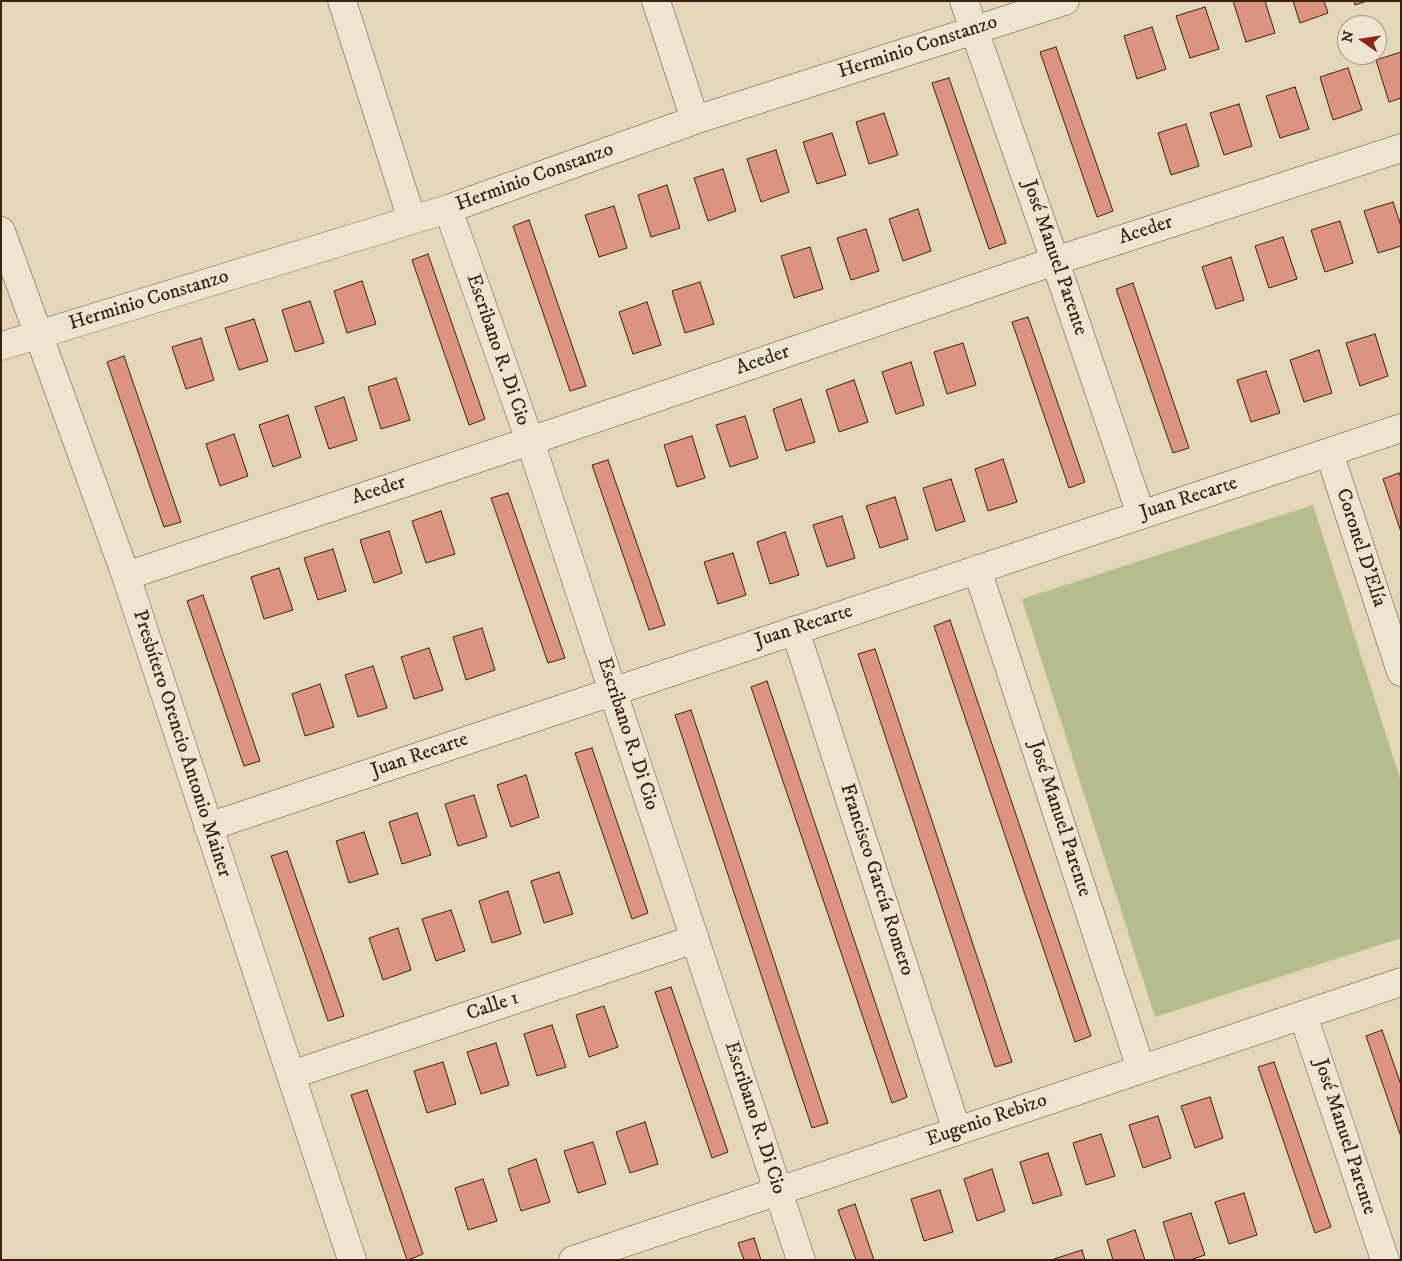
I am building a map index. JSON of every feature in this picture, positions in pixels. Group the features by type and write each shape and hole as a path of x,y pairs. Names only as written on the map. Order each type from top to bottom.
{"street":[{"path":"342,1 412,220"},
{"path":"656,1 695,120"},
{"name":"José Manuel Parente","path":"964,1 1141,515"},
{"name":"Herminio Constanzo","path":"1,346 448,209 695,120 1065,1"},
{"name":"Aceder","path":"126,576 530,441 1055,261 1401,148"},
{"name":"Escribano R. Di Cio","path":"448,209 530,441 801,1260"},
{"name":"Presbítero Orencio Antonio Mainer","path":"1,231 126,576 352,1260"},
{"name":"Juan Recarte","path":"208,827 1401,428"},
{"name":"Coronel D'Elía","path":"1329,452 1401,672"},
{"name":"José Manuel Parente","path":"977,569 1141,1069"},
{"name":"Francisco García Romero","path":"795,630 958,1131"},
{"name":"Calle 1","path":"291,1075 695,939"},
{"name":"Eugenio Rebizo","path":"573,1260 1401,982"},
{"name":"José Manuel Parente","path":"1303,1015 1385,1256"}],"green space":[{"path":"1313,505 1401,782 1401,938 1155,1017 1022,599"}],"building":[{"path":"1233,1 1265,1 1275,33 1246,42"},
{"path":"1293,1 1324,1 1328,13 1300,23"},
{"path":"1354,1 1367,1 1355,5"},
{"path":"1205,7 1219,49 1190,58 1176,16"},
{"path":"1152,27 1166,69 1137,79 1124,36"},
{"path":"1056,47 1113,211 1097,217 1040,52"},
{"path":"1401,52 1401,98 1389,102 1378,65 1387,65 1387,56"},
{"path":"1348,68 1362,110 1333,120 1320,77"},
{"path":"949,78 1006,243 989,249 932,83"},
{"path":"1295,87 1309,129 1280,138 1266,96"},
{"path":"1239,104 1252,146 1224,155 1210,113"},
{"path":"884,113 898,155 869,164 856,122"},
{"path":"1186,124 1199,166 1171,175 1158,133"},
{"path":"832,133 846,175 817,184 803,142"},
{"path":"776,150 789,192 761,202 747,159"},
{"path":"723,169 736,211 708,221 694,178"},
{"path":"667,185 680,228 651,237 638,195"},
{"path":"1393,202 1401,226 1401,246 1378,253 1364,211"},
{"path":"614,206 627,248 599,257 585,215"},
{"path":"918,209 931,251 903,261 889,219"},
{"path":"529,220 586,386 570,391 513,226"},
{"path":"1340,221 1353,263 1325,272 1311,230"},
{"path":"866,229 879,271 851,280 837,238"},
{"path":"1283,237 1297,279 1269,288 1255,246"},
{"path":"810,247 823,289 794,298 781,256"},
{"path":"428,254 485,419 469,425 412,260"},
{"path":"1231,257 1244,300 1216,309 1202,267"},
{"path":"362,281 376,324 347,333 334,291"},
{"path":"700,282 714,324 685,333 672,291"},
{"path":"1133,283 1189,448 1173,453 1116,289"},
{"path":"310,301 324,343 295,352 282,310"},
{"path":"647,302 661,345 633,354 619,312"},
{"path":"1028,317 1085,482 1069,488 1012,322"},
{"path":"254,319 268,361 239,370 225,328"},
{"path":"1375,334 1388,376 1360,386 1346,343"},
{"path":"201,338 214,380 186,389 172,347"},
{"path":"963,343 976,385 947,394 934,352"},
{"path":"1319,350 1332,393 1304,402 1290,360"},
{"path":"124,356 181,522 164,527 107,362"},
{"path":"911,362 924,405 896,414 882,372"},
{"path":"1266,371 1280,413 1251,422 1237,380"},
{"path":"396,378 410,420 381,429 368,387"},
{"path":"854,380 868,422 839,432 826,390"},
{"path":"344,397 357,440 329,449 315,407"},
{"path":"801,399 815,442 786,451 773,409"},
{"path":"288,415 301,457 273,467 259,425"},
{"path":"745,416 758,458 730,467 716,425"},
{"path":"234,434 248,476 220,486 206,444"},
{"path":"692,436 705,478 677,487 664,445"},
{"path":"1003,459 1017,502 988,511 975,469"},
{"path":"608,460 665,625 649,630 592,465"},
{"path":"1399,473 1401,478 1401,532 1383,479"},
{"path":"951,479 965,521 936,531 923,488"},
{"path":"508,493 565,658 548,663 491,498"},
{"path":"895,497 908,539 880,548 866,506"},
{"path":"441,511 455,554 426,563 412,521"},
{"path":"842,516 855,558 827,567 813,525"},
{"path":"389,531 402,573 374,583 360,540"},
{"path":"785,532 799,575 770,584 757,542"},
{"path":"333,549 346,591 318,600 304,558"},
{"path":"733,553 746,595 718,604 704,562"},
{"path":"279,568 293,610 264,619 251,577"},
{"path":"203,595 260,761 244,766 187,601"},
{"path":"950,620 1091,1036 1075,1042 934,626"},
{"path":"482,628 495,670 466,680 453,637"},
{"path":"429,648 443,690 414,699 401,657"},
{"path":"875,649 1012,1062 995,1067 858,654"},
{"path":"373,666 387,708 358,717 345,675"},
{"path":"767,681 907,1097 892,1103 751,687"},
{"path":"320,684 334,727 305,736 292,694"},
{"path":"691,710 828,1123 812,1128 675,715"},
{"path":"592,748 648,913 632,919 575,753"},
{"path":"526,775 539,817 511,827 497,785"},
{"path":"474,795 487,837 458,846 445,804"},
{"path":"417,813 431,855 402,864 389,822"},
{"path":"364,832 378,874 349,883 336,841"},
{"path":"287,851 344,1016 328,1021 271,856"},
{"path":"559,872 573,914 544,923 531,881"},
{"path":"508,891 521,934 492,943 479,901"},
{"path":"451,910 465,951 436,961 422,919"},
{"path":"398,928 411,970 383,980 369,938"},
{"path":"671,987 728,1152 712,1158 655,992"},
{"path":"604,1006 618,1047 589,1057 576,1015"},
{"path":"552,1025 566,1067 537,1076 524,1034"},
{"path":"1382,1030 1401,1085 1401,1137 1366,1036"},
{"path":"496,1043 509,1085 481,1094 467,1052"},
{"path":"443,1062 456,1104 427,1113 414,1071"},
{"path":"1274,1062 1331,1227 1315,1233 1258,1067"},
{"path":"367,1090 423,1254 408,1260 351,1095"},
{"path":"1210,1097 1223,1138 1195,1148 1181,1106"},
{"path":"1158,1116 1171,1158 1143,1168 1129,1125"},
{"path":"645,1122 658,1164 630,1173 616,1132"},
{"path":"1101,1134 1115,1176 1086,1185 1073,1143"},
{"path":"593,1142 606,1184 578,1193 564,1151"},
{"path":"1048,1153 1062,1195 1033,1204 1020,1162"},
{"path":"536,1159 550,1202 521,1211 508,1169"},
{"path":"992,1169 1005,1211 977,1221 964,1179"},
{"path":"483,1179 497,1221 468,1230 455,1188"},
{"path":"940,1190 953,1232 924,1241 911,1199"},
{"path":"1244,1193 1257,1235 1229,1244 1215,1202"},
{"path":"855,1204 874,1260 856,1260 838,1210"},
{"path":"1191,1213 1205,1255 1190,1260 1175,1260 1163,1222"},
{"path":"1135,1230 1145,1260 1113,1260 1107,1240"},
{"path":"754,1238 761,1260 744,1260 738,1243"},
{"path":"1082,1250 1085,1260 1054,1260 1054,1259"}]}
